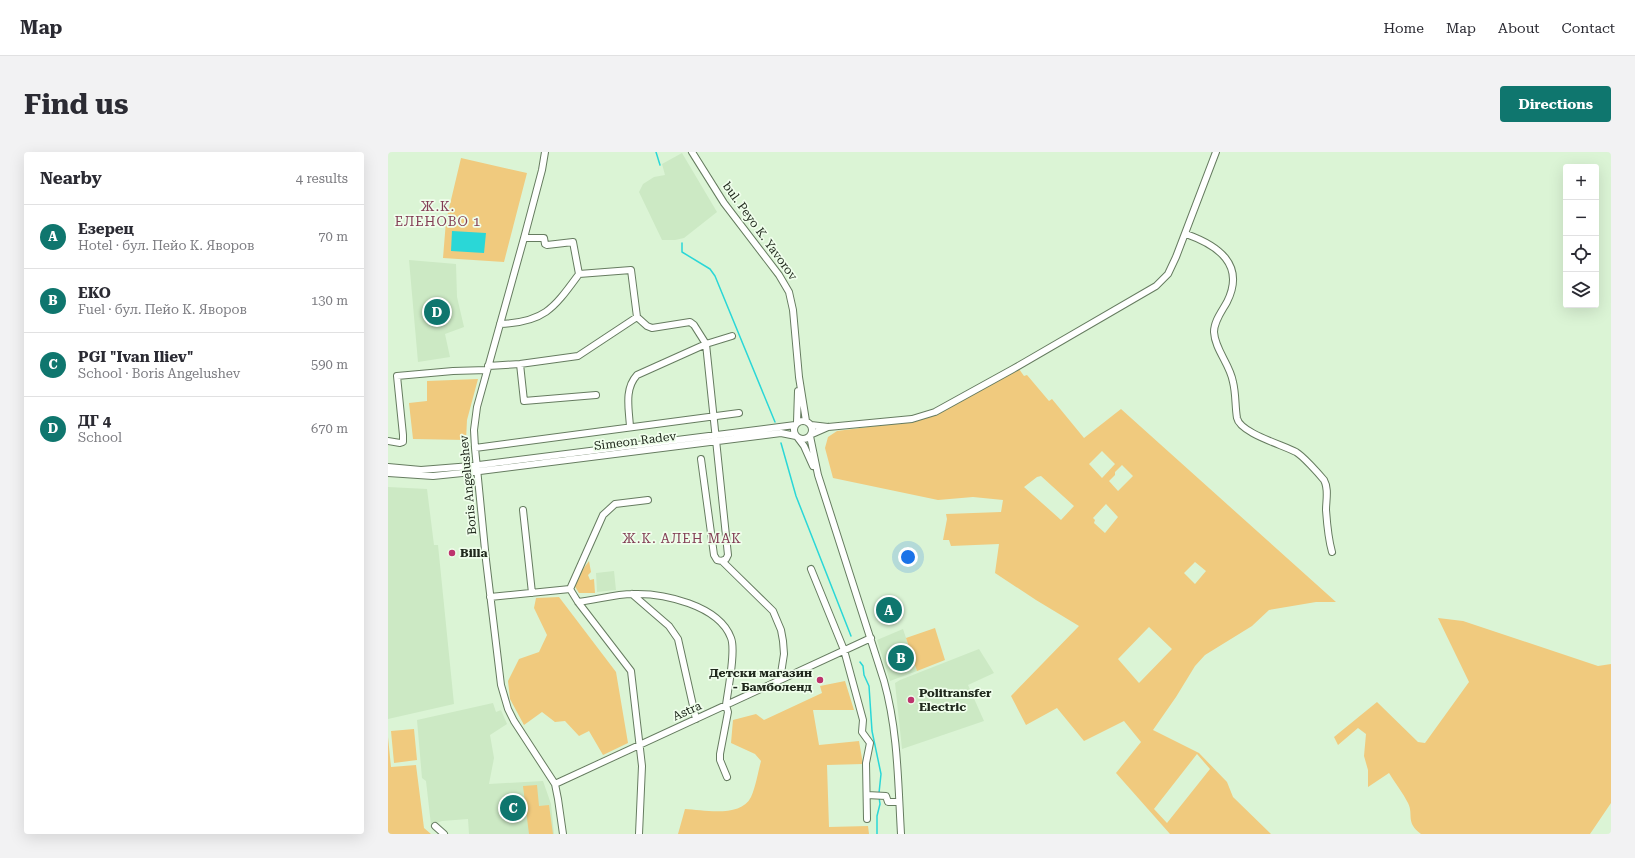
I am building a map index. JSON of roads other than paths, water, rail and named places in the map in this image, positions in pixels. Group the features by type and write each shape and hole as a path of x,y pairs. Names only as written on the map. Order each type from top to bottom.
{"street":[{"name":"Boris Angelushev","path":"545,152 542,170 524,238 474,418 475,448 498,670 506,703 520,733 555,784 563,834"},
{"name":"bul. Peyo K. Yavorov","path":"692,152 724,203 779,275 789,292 793,310 799,377 809,423"},
{"path":"818,474 804,446 794,431 796,424 809,423 828,427 912,418 934,412 979,388 1156,286 1168,274 1186,234 1216,152"},
{"path":"1186,234 1216,249 1227,258 1232,268 1234,283 1228,300 1214,327 1214,340 1233,381 1238,421 1245,429 1298,453 1324,480 1327,490 1326,508 1328,537 1332,552"},
{"path":"500,324 514,324 530,320 546,313 559,301 579,274 572,242 547,245 545,244 544,238 524,238"},
{"path":"579,274 631,270 637,317 647,326 652,328 690,322 694,325 706,344 728,555 726,559 722,561"},
{"path":"388,441 400,444 403,442 397,376 460,371 578,356 637,317"},
{"path":"630,427 629,388 632,380 637,375 706,344 732,336"},
{"path":"520,364 524,401 596,396"},
{"name":"bul. Peyo K. Yavorov","path":"796,424 799,377"},
{"path":"475,448 739,413"},
{"path":"809,423 818,474 871,638 884,681 892,716 896,744 901,834"},
{"name":"Simeon Radev","path":"716,438 796,424"},
{"path":"797,437 804,439 828,427"},
{"name":"Simeon Radev","path":"477,468 716,438 781,433 797,437"},
{"path":"701,459 714,555 717,560 722,561 773,611 781,630 783,641 784,654 780,680"},
{"path":"388,467 421,470 477,468"},
{"path":"388,473 433,476 477,468"},
{"path":"570,589 603,515 615,504 648,500"},
{"path":"524,510 532,593"},
{"path":"811,569 844,650 863,720 862,732 870,743 866,763 870,795"},
{"path":"490,597 570,589"},
{"path":"570,589 578,602 631,672 643,777 639,834"},
{"path":"578,602 632,594 667,597 696,606 713,616 721,623 728,632 733,647 726,705 728,712 722,736 720,760 726,778"},
{"path":"632,594 669,626 678,640 696,719"},
{"name":"Astra","path":"555,784 871,638"},
{"path":"867,818 866,797 870,795 886,796 888,802 899,802"},
{"path":"435,826 444,834"}],"water":[{"path":"452,231 486,233 484,253 451,251"}],"waterway":[{"path":"656,152 660,165"},
{"path":"682,243 682,252 710,269 715,276 775,422"},
{"path":"781,443 796,496 851,636"},
{"path":"860,662 863,666 864,675 869,686 872,731 881,774 879,793"},
{"path":"877,834 877,816 880,804 879,797"}],"place":[{"name":"ДГ 4","path":"437,312"},
{"name":"Billa","path":"452,553"},
{"name":"Езерец","path":"889,610"},
{"name":"EKO","path":"901,658"},
{"name":"Детски магазин - Бамболенд","path":"820,680"},
{"name":"Politransfer Electric","path":"911,700"},
{"name":"PGI \"Ivan Iliev\"","path":"513,808"}],"district":[{"name":"Ж.К. ЕЛЕНОВО 1","path":"438,214"},
{"name":"Ж.К. АЛЕН МАК","path":"682,538"}]}
